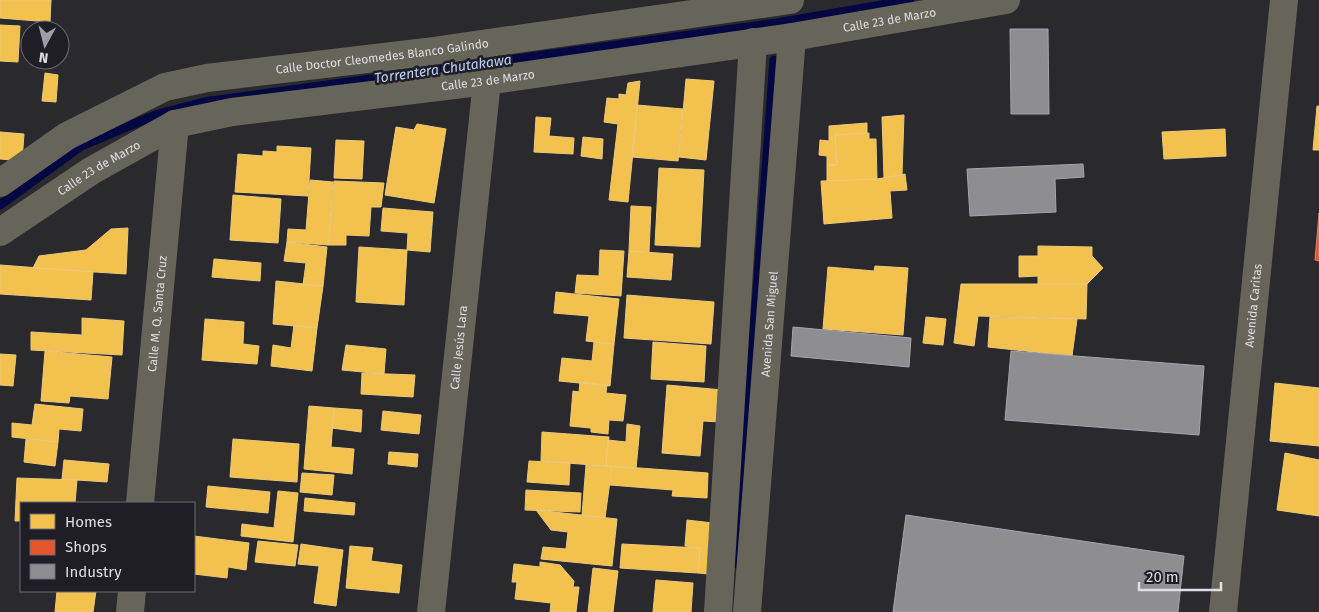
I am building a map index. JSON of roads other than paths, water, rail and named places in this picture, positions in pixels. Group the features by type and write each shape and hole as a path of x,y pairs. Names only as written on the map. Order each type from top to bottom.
{"street":[{"name":"Calle Doctor Cleomedes Blanco Galindo","path":"0,183 67,136 165,87 207,78 426,52 790,0"},
{"name":"Calle 23 de Marzo","path":"0,232 91,171 175,124 232,112 487,81 792,37 1006,0"},
{"name":"Avenida Caritas","path":"1223,612 1284,0"},
{"name":"Avenida San Miguel","path":"747,612 792,37"},
{"path":"718,612 753,42"},
{"name":"Calle Jesús Lara","path":"431,612 487,81"},
{"name":"Calle M. Q. Santa Cruz","path":"140,502 175,124"},
{"path":"130,612 132,592"}],"waterway":[{"name":"Torrentera Chutakawa","path":"0,205 81,146 158,114 204,102 777,23 910,0"},
{"path":"737,564 774,60"}]}
